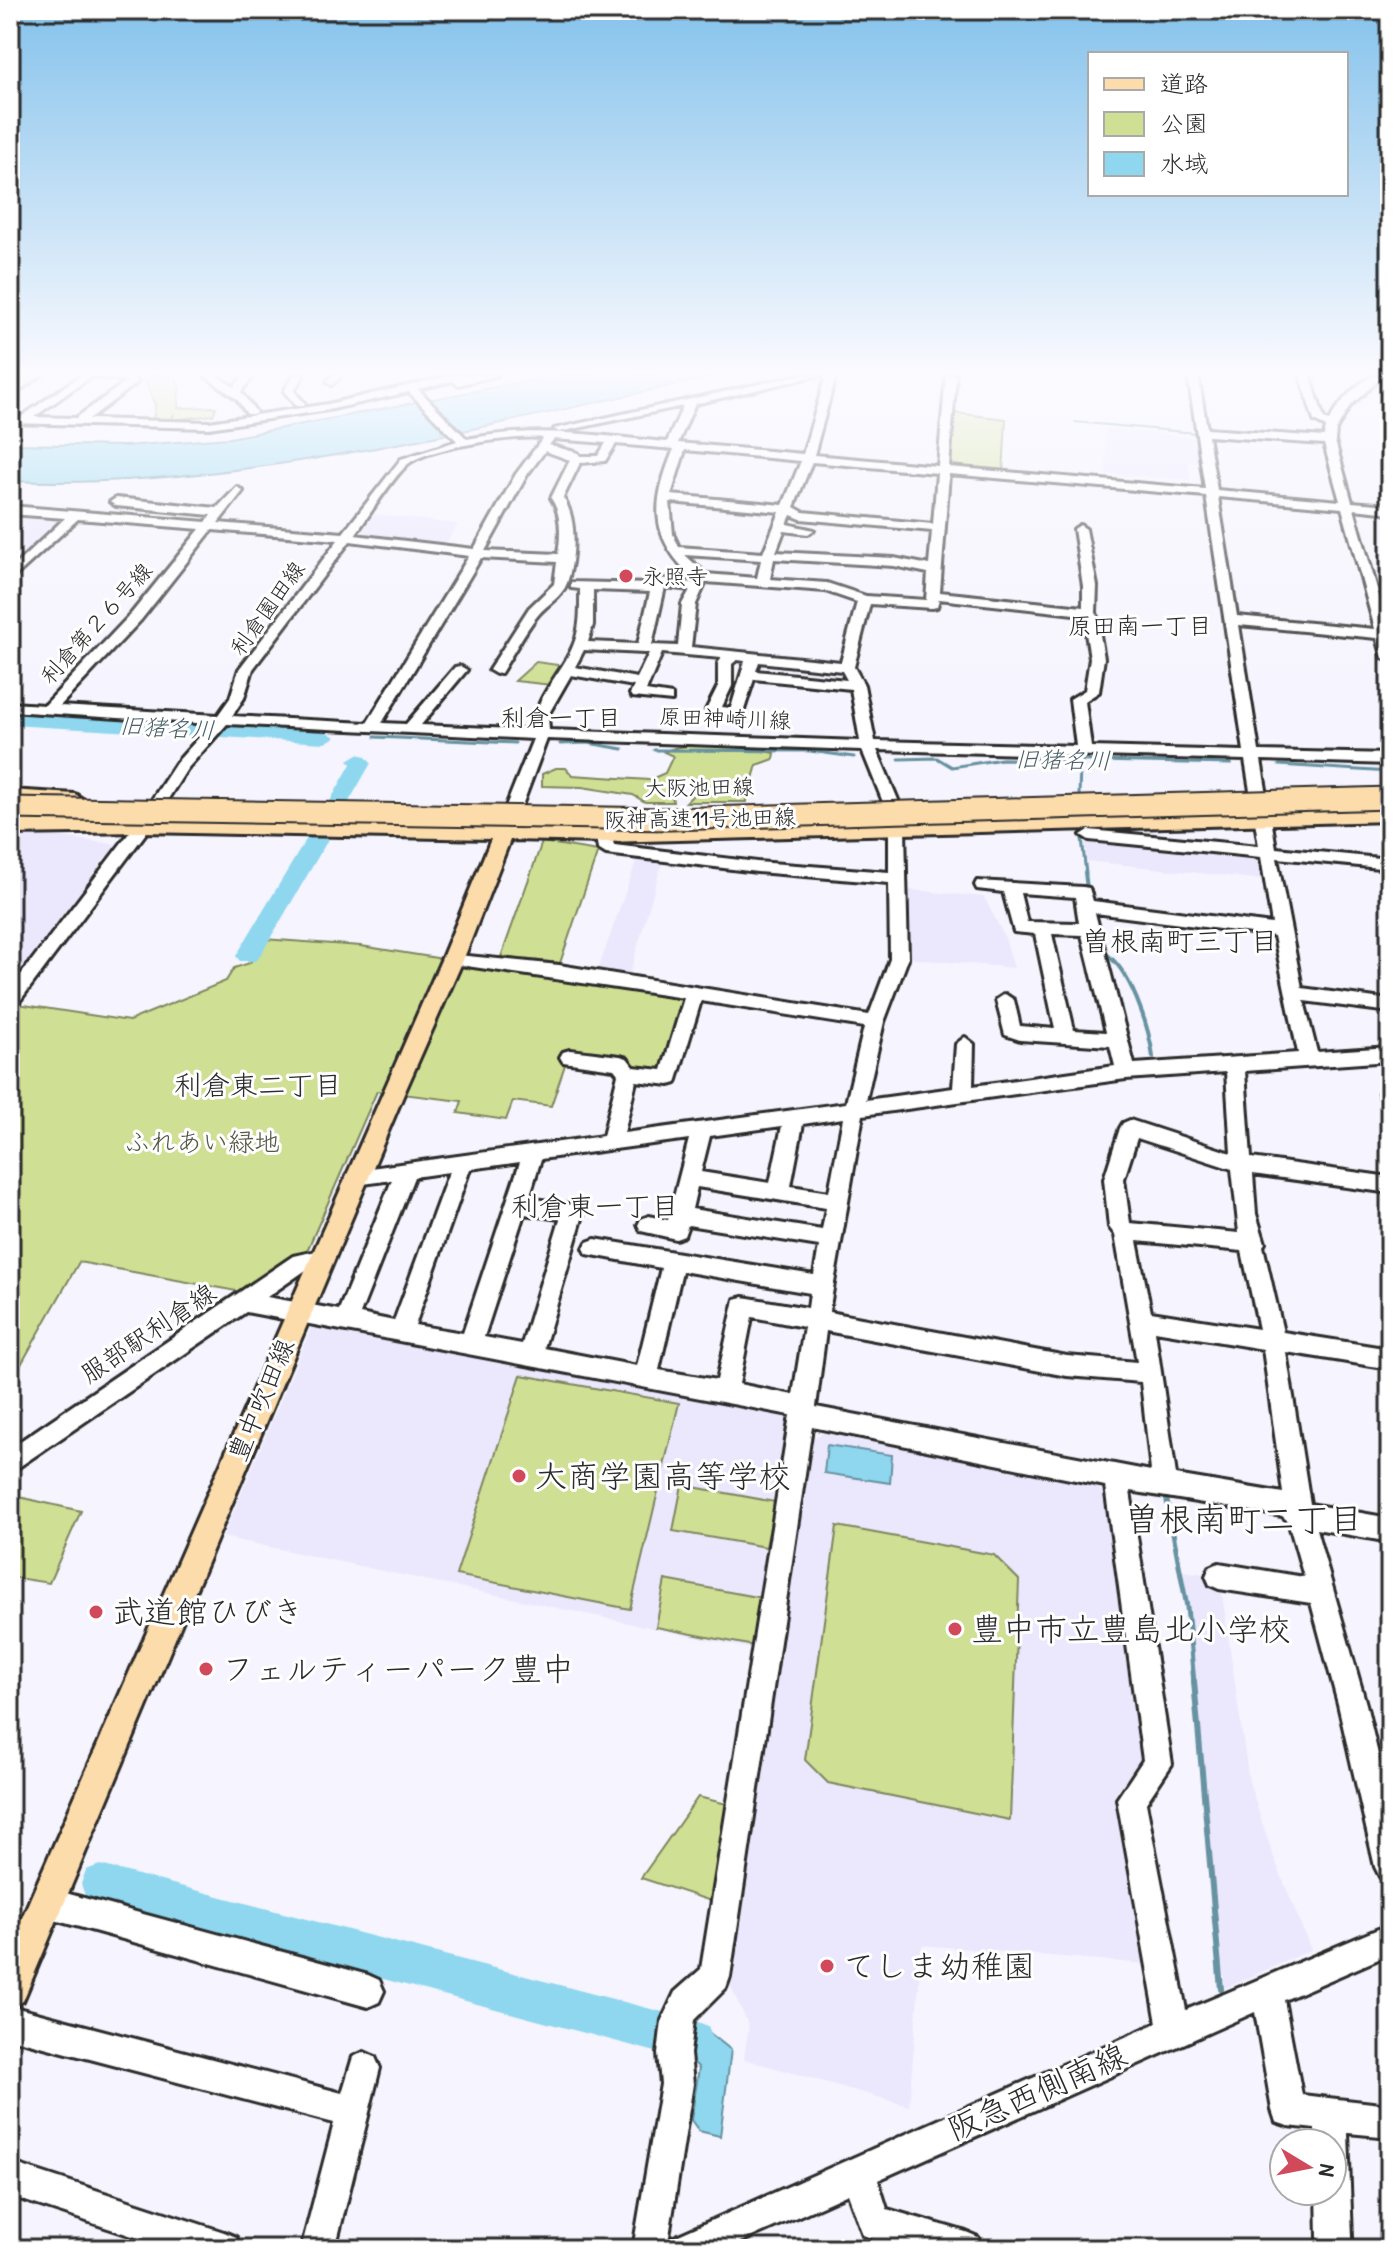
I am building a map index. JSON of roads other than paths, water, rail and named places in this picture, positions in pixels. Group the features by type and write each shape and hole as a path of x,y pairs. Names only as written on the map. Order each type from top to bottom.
{"highway":[{"name":"阪神高速11号池田線","path":"10,805 669,819 1390,798"},
{"name":"阪神高速11号池田線","path":"10,823 116,819 669,828 1390,807"}],"main road":[{"name":"大阪池田線","path":"10,796 164,808 507,823 604,836 1258,795 1390,791"},
{"name":"大阪池田線","path":"10,823 143,826 507,823 644,813 895,818 1390,815"},
{"name":"豊中吹田線","path":"10,1988 356,1177 453,958 507,823"}],"street":[{"name":"利倉園田線","path":"10,1002 143,826 164,808 181,766 216,729 237,698 246,669 389,480"},
{"path":"372,727 518,480"},
{"path":"496,670 534,611 548,600 560,584 567,539 564,508 557,498 569,480"},
{"path":"667,480 662,513 666,534 700,582"},
{"path":"763,581 768,556 799,480"},
{"path":"667,698 637,694 650,650 660,582 763,581 827,587 864,600 932,604 944,480"},
{"path":"1049,480 1390,509"},
{"path":"1209,480 1281,931 1309,1059"},
{"path":"1340,480 1390,658"},
{"name":"利倉第２６号線","path":"48,710 136,617 234,495 194,496"},
{"path":"663,498 788,509 801,515 940,528"},
{"path":"10,577 67,516 76,502"},
{"path":"116,502 217,512"},
{"path":"169,524 186,509"},
{"path":"10,510 562,558"},
{"path":"312,534 319,525 317,520"},
{"path":"780,527 808,530"},
{"path":"1080,529 1090,586 1089,612 1097,658 1092,692 1077,699 1084,751"},
{"path":"676,551 894,562 935,570"},
{"path":"684,650 689,604 700,582"},
{"path":"560,584 658,588"},
{"path":"507,823 542,734 541,715 580,646 586,625 587,585"},
{"path":"934,595 1089,612"},
{"path":"650,2249 677,2084 672,2062 681,2015 685,2004 715,1977 817,1318 854,1110 875,1022 899,959 895,818 871,760 857,685 847,667 864,600"},
{"path":"1232,620 1383,634"},
{"path":"731,635 725,663 725,686 713,710 737,713 753,658"},
{"path":"580,646 684,650 847,667"},
{"path":"410,729 460,670"},
{"path":"565,670 642,683"},
{"path":"749,674 857,685"},
{"name":"原田神崎川線","path":"10,707 216,729 372,727 870,746 1390,759"},
{"path":"1089,835 1390,864"},
{"path":"604,836 606,849 757,867 897,878"},
{"path":"983,885 1083,892 1088,907 1089,929 1126,1072"},
{"path":"1011,889 1020,928 1089,929"},
{"path":"1088,907 1281,931"},
{"path":"1042,928 1066,1037"},
{"path":"453,958 519,964 875,1022"},
{"path":"1293,993 1390,1006"},
{"path":"570,1057 620,1063 628,1073 669,1078 694,994"},
{"path":"1005,1000 1012,1030 1020,1033 1118,1040"},
{"path":"963,1093 965,1044"},
{"path":"356,1177 1126,1072 1390,1054"},
{"path":"1235,1063 1245,1214 1254,1243 1273,1340 1299,1514 1352,1704 1390,1867"},
{"path":"612,1142 628,1073"},
{"path":"779,1192 794,1117"},
{"path":"1254,1243 1125,1231 1120,1227 1114,1179 1130,1128 1240,1164 1390,1185"},
{"path":"649,1225 676,1230 701,1131"},
{"path":"471,1343 533,1154"},
{"path":"402,1330 462,1164"},
{"path":"346,1320 406,1171"},
{"path":"690,1178 839,1202"},
{"path":"517,1205 573,1212 531,1354"},
{"path":"680,1215 832,1240"},
{"path":"1125,1231 1165,1459 1165,1484"},
{"path":"595,1248 823,1286"},
{"name":"服部駅利倉線","path":"10,1462 301,1262 321,1259"},
{"path":"646,1376 674,1261"},
{"path":"243,1302 726,1391 804,1411 1116,1477 1288,1505 1299,1514 1390,1530"},
{"path":"726,1391 743,1306 1067,1366 1151,1373"},
{"path":"1143,1320 1390,1359"},
{"path":"1116,1477 1158,1764 1131,1799 1174,2031"},
{"path":"1219,1576 1319,1592"},
{"path":"49,1896 368,1991"},
{"name":"阪急西側南線","path":"704,2245 858,2172 1174,2031 1390,1939"},
{"path":"1267,1991 1288,2110 1390,2121"},
{"path":"10,2022 353,2112"},
{"path":"318,2249 364,2068"},
{"path":"1331,2115 1335,2238 1339,2249"},
{"path":"858,2172 875,2223 966,2249"},
{"path":"10,2179 224,2249"}],"water":[{"path":"10,480 107,480 98,481"},
{"path":"827,1445 892,1455 890,1483 824,1473"},
{"path":"688,2021 697,2023 731,2050 720,2136 699,2131 691,2120 699,2068 683,2051"}],"waterway":[{"name":"旧猪名川","path":"10,719 325,737"},
{"name":"旧猪名川","path":"375,737 515,743"},
{"name":"旧猪名川","path":"560,744 588,743 623,749"},
{"name":"旧猪名川","path":"654,750 810,751 854,757"},
{"name":"旧猪名川","path":"899,759 937,758 952,767 1002,759 1231,764"},
{"path":"340,801 361,763 358,760"},
{"name":"旧猪名川","path":"1279,765 1390,772"},
{"path":"1079,795 1080,767"},
{"path":"248,956 318,838"},
{"path":"1082,838 1086,874"},
{"path":"1085,872 1087,889"},
{"path":"1103,952 1113,960 1130,984 1143,1015 1153,1057"},
{"path":"1166,1496 1187,1607 1194,1683"},
{"path":"1194,1681 1221,1989"},
{"path":"100,1884 693,2041"}],"place":[{"name":"永照寺","path":"626,576"},
{"name":"大商学園高等学校","path":"519,1476"},
{"name":"武道館ひびき","path":"96,1612"},
{"name":"豊中市立豊島北小学校","path":"955,1629"},
{"name":"フェルティーパーク豊中","path":"206,1669"},
{"name":"てしま幼稚園","path":"827,1966"}],"district":[{"name":"原田南一丁目","path":"1140,626"},
{"name":"利倉一丁目","path":"561,718"},
{"name":"曽根南町三丁目","path":"1180,941"},
{"name":"利倉東二丁目","path":"258,1085"},
{"name":"利倉東一丁目","path":"595,1206"},
{"name":"曽根南町二丁目","path":"1244,1519"}],"park label":[{"name":"ふれあい緑地","path":"202,1142"}]}
